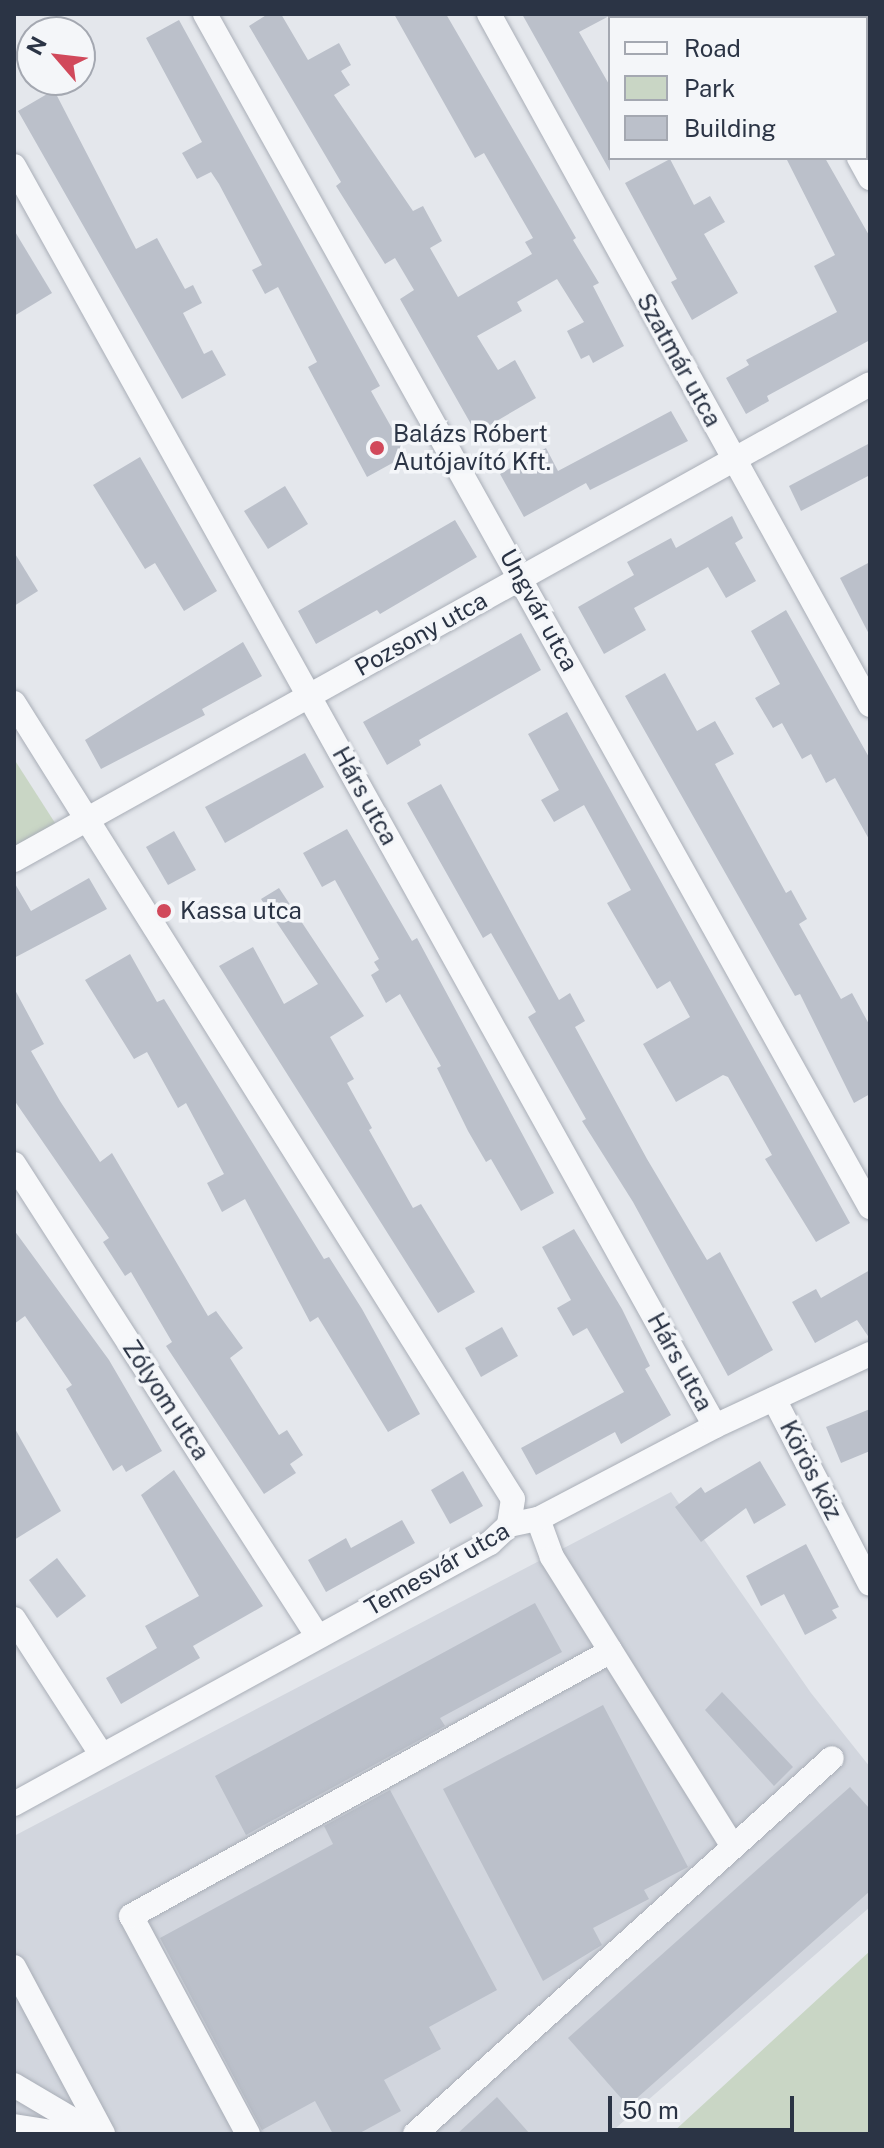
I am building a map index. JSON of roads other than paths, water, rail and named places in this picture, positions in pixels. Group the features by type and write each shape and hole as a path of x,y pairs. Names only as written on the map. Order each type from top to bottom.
{"street":[{"name":"Ungvár utca","path":"205,14 870,1207"},
{"name":"Szatmár utca","path":"489,14 870,705"},
{"path":"860,160 870,178"},
{"name":"Hárs utca","path":"14,166 715,1426"},
{"name":"Pozsony utca","path":"14,860 870,384"},
{"path":"14,703 513,1499 509,1525"},
{"name":"Zólyom utca","path":"14,1164 318,1637"},
{"name":"Temesvár utca","path":"14,1804 490,1543 509,1525 538,1519 715,1426 870,1354"},
{"name":"Körös köz","path":"774,1399 870,1584"},
{"path":"538,1519 552,1557 732,1845"},
{"path":"14,1619 101,1754"},
{"path":"248,2134 131,1916 611,1651"},
{"path":"415,2134 832,1758"},
{"path":"14,1967 103,2134"},
{"path":"14,2085 97,2134"},
{"path":"14,2126 64,2134"}],"place":[{"name":"Balázs Róbert Autójavító Kft.","path":"377,448"},
{"name":"Kassa utca","path":"164,911"}]}
